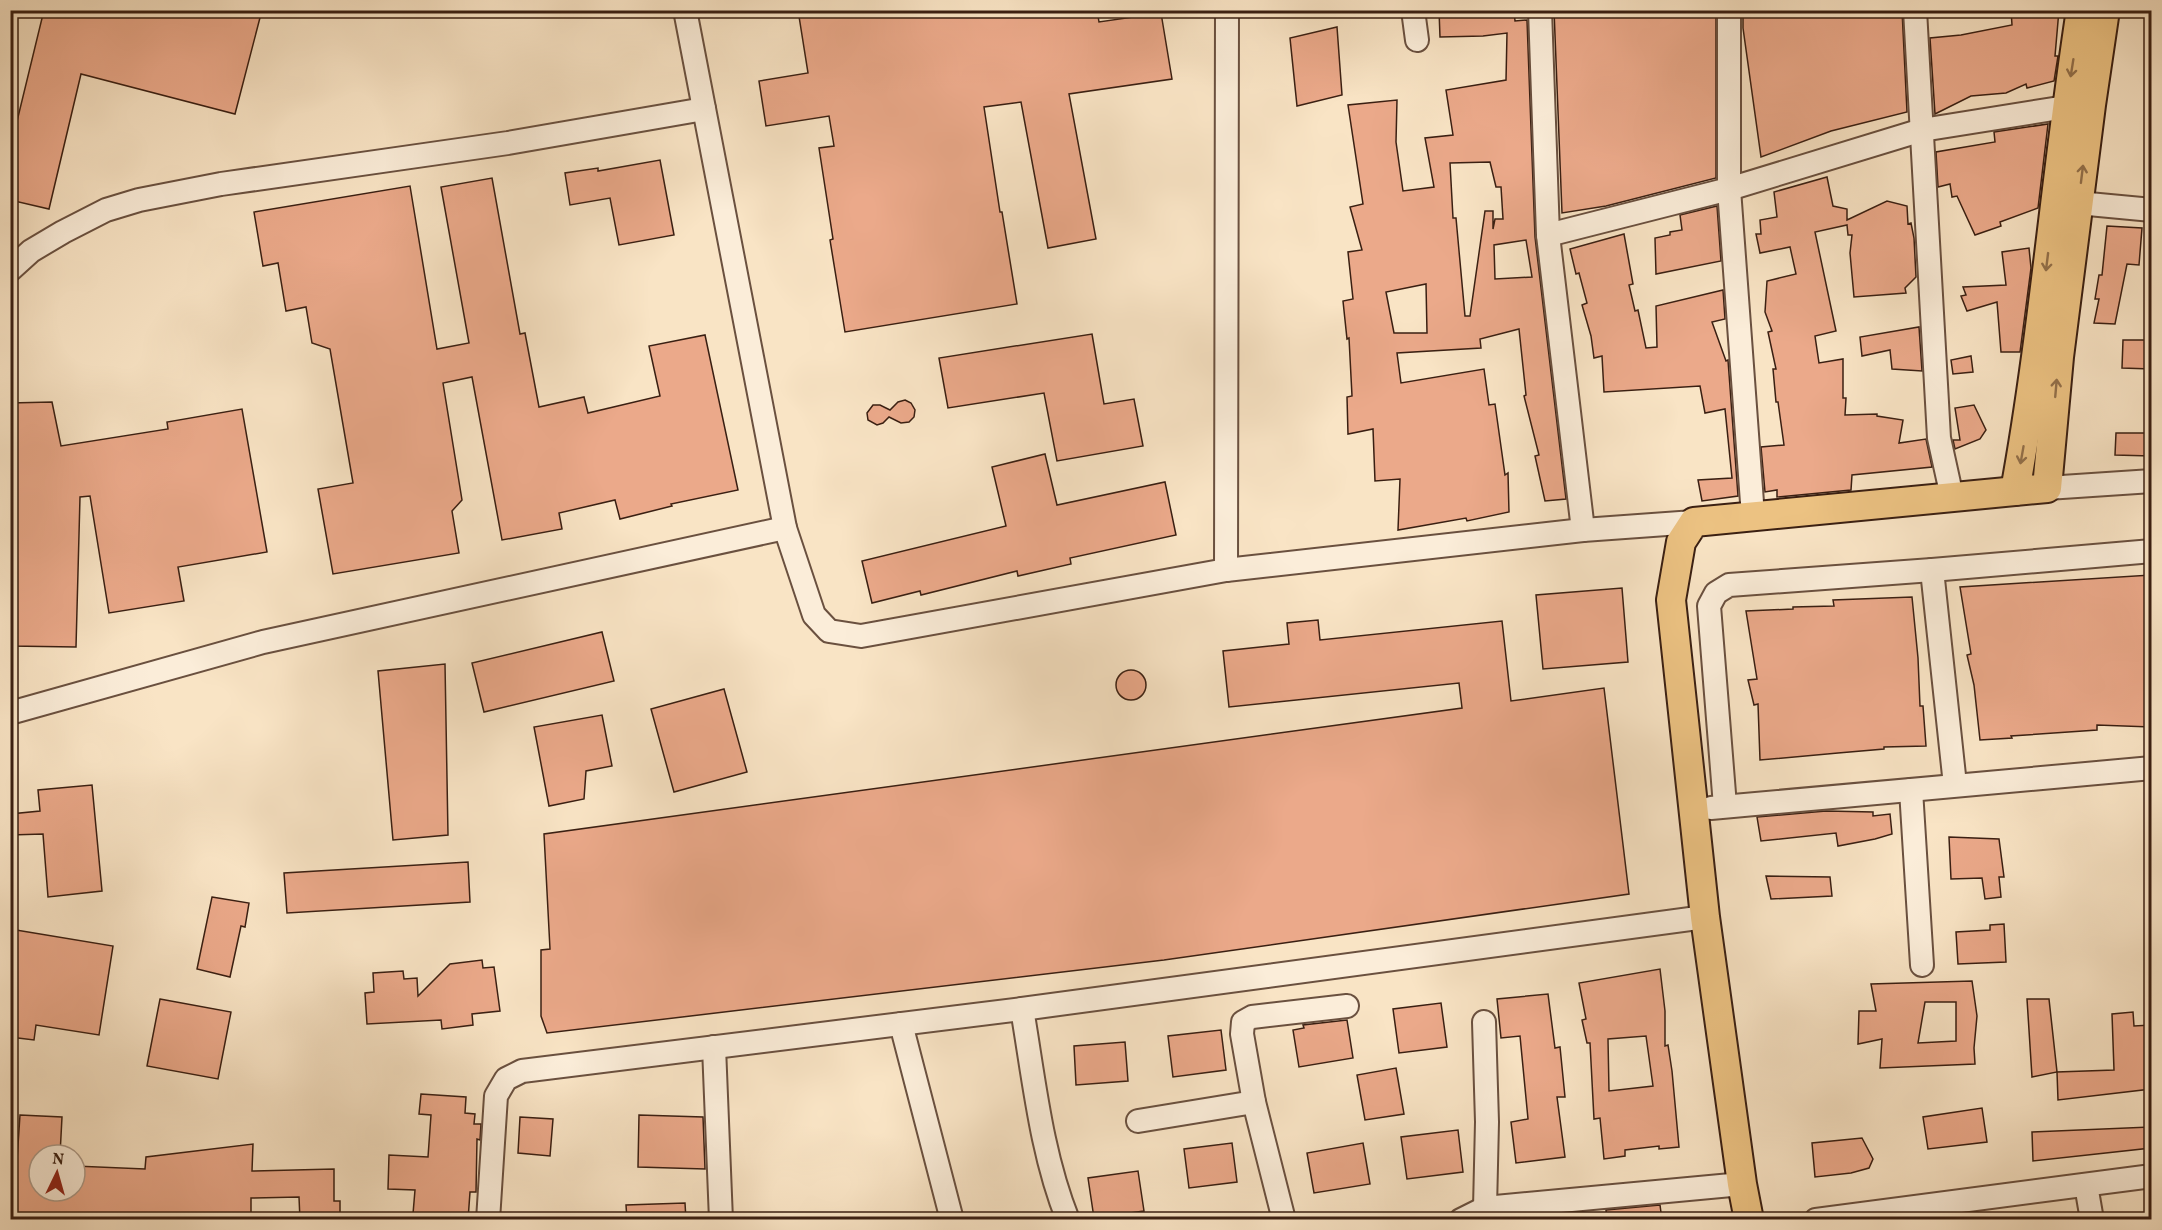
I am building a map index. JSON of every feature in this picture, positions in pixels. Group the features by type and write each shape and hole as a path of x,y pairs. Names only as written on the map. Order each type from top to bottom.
{"main road":[{"path":"2015,491 2036,357 2066,107 2081,10"},
{"path":"1749,1220 1705,917 1671,600 1680,542 1694,522 2047,488 2059,357 2105,10"}],"street":[{"path":"685,10 785,528 814,615 830,631 861,636 1226,570 1583,530 1694,522"},
{"path":"1226,570 1227,10"},
{"path":"1413,10 1417,40"},
{"path":"1540,10 1548,235 1583,530"},
{"path":"1729,10 1729,189 1753,516"},
{"path":"1915,10 1939,438 1952,497"},
{"path":"1548,235 1729,189 1922,130 2066,107"},
{"path":"10,270 31,251 63,232 106,210 139,200 221,184 508,143 704,109"},
{"path":"2078,203 2151,210"},
{"path":"2047,488 2151,481"},
{"path":"10,712 263,642 785,528"},
{"path":"1725,806 1710,606 1716,593 1729,585 2151,551"},
{"path":"1932,570 1955,785"},
{"path":"1695,810 2151,768"},
{"path":"1911,790 1922,965"},
{"path":"488,1220 496,1096 506,1079 522,1071 1022,1009 1705,917"},
{"path":"1284,1220 1254,1102 1242,1035 1243,1022 1252,1017 1347,1006"},
{"path":"1022,1009 1048,1162 1068,1220"},
{"path":"1484,1022 1487,1122 1485,1208"},
{"path":"901,1024 952,1220"},
{"path":"714,1047 721,1220"},
{"path":"1138,1121 1254,1102"},
{"path":"1816,1220 2151,1176"},
{"path":"1461,1220 1485,1208 1742,1184"},
{"path":"2086,1185 2092,1220"}],"building":[{"path":"44,10 262,10 235,114 81,74 49,209 10,200 10,150"},
{"path":"798,10 1097,10 1099,22 1161,13 1172,79 1069,94 1096,239 1048,248 1021,102 984,107 1017,304 845,332 830,240 833,239 819,148 834,146 829,116 766,126 759,81 808,73"},
{"path":"1439,10 1514,10 1515,21 1527,20 1535,237 1566,499 1545,501 1535,456 1539,455 1524,396 1526,395 1519,329 1480,339 1481,348 1397,353 1401,383 1484,369 1489,405 1495,404 1505,475 1508,473 1509,512 1467,521 1466,518 1398,530 1400,479 1375,481 1373,429 1348,434 1347,397 1352,396 1349,338 1347,339 1343,301 1353,299 1348,252 1362,250 1350,207 1363,204 1348,105 1397,100 1396,142 1403,191 1434,187 1425,138 1453,135 1446,90 1506,80 1507,33 1440,37","holes":["1490,162 1496,187 1501,187 1503,219 1495,219 1493,229 1493,211 1485,211 1470,316 1465,316 1456,218 1453,218 1450,163","1526,240 1532,277 1495,279 1494,245","1426,284 1427,333 1394,333 1386,292"]},
{"path":"1554,10 1716,10 1716,178 1606,206 1562,213"},
{"path":"1743,10 1902,10 1907,112 1831,131 1761,157 1743,28"},
{"path":"2011,10 2059,10 2055,56 2058,56 2054,81 2027,88 2026,84 2006,93 1971,96 1935,114 1930,38 1961,35 2012,25"},
{"path":"1337,27 1342,95 1297,106 1290,38"},
{"path":"2048,124 2038,208 2000,222 2001,226 1975,235 1957,196 1952,197 1950,184 1938,187 1936,152 1995,142 1994,132"},
{"path":"660,160 674,235 619,245 610,198 570,205 565,173 598,168 598,171"},
{"path":"1827,177 1833,206 1847,209 1847,220 1887,201 1907,206 1908,224 1911,223 1914,238 1916,277 1905,288 1906,293 1854,297 1850,253 1852,235 1848,235 1847,225 1815,232 1836,331 1815,336 1819,363 1843,359 1845,415 1877,414 1877,416 1903,420 1899,443 1926,439 1932,467 1852,475 1851,490 1777,497 1777,490 1765,492 1761,447 1784,445 1778,402 1776,402 1773,369 1776,369 1768,332 1772,331 1765,312 1767,281 1796,274 1790,247 1760,253 1756,234 1761,234 1760,220 1777,217 1774,192"},
{"path":"492,178 520,334 525,333 539,407 584,397 588,413 660,396 649,346 705,335 738,490 671,504 672,506 620,519 615,500 559,513 562,529 502,540 472,377 443,383 462,500 452,511 459,553 333,574 318,489 353,483 330,349 312,343 306,307 286,311 278,263 263,266 254,212 410,186 437,349 469,343 441,187"},
{"path":"1717,206 1721,261 1656,274 1655,238 1682,230 1680,215"},
{"path":"2107,226 2142,228 2139,265 2127,264 2115,324 2094,323 2099,299 2095,299 2099,275 2102,275"},
{"path":"1624,234 1633,284 1629,285 1635,311 1638,310 1646,348 1657,347 1656,306 1723,290 1725,319 1712,322 1726,361 1728,360 1738,496 1702,501 1698,480 1732,478 1725,409 1705,413 1700,386 1604,392 1602,356 1594,358 1591,336 1582,305 1587,303 1570,249"},
{"path":"2029,248 2031,268 2020,352 2001,352 1997,302 1967,311 1961,296 1966,295 1963,287 2006,285 2002,252"},
{"path":"1919,327 1922,371 1892,369 1890,350 1862,356 1860,337"},
{"path":"1092,334 1104,404 1134,399 1143,446 1057,461 1044,393 948,408 939,358"},
{"path":"2123,340 2151,340 2151,369 2122,368"},
{"path":"1971,356 1973,372 1953,374 1951,360"},
{"path":"905,400 911,403 915,410 914,417 909,422 901,423 889,417 877,425 868,420 867,413 873,405 880,405 890,410 898,402"},
{"path":"52,402 61,446 168,429 167,422 242,409 267,552 178,567 184,601 109,613 90,496 80,497 76,647 10,646 10,403"},
{"path":"1974,405 1986,430 1980,439 1955,449 1953,440 1960,440 1955,408"},
{"path":"2116,433 2151,433 2151,456 2115,455"},
{"path":"1045,454 1057,505 1165,482 1176,535 1070,558 1071,564 1018,576 1017,571 921,595 920,591 872,603 862,561 1006,526 992,467"},
{"path":"2151,575 2151,612 2149,612 2151,727 2097,725 2097,730 1980,740 1974,685 1967,655 1971,654 1960,587"},
{"path":"1622,588 1628,662 1543,669 1536,595"},
{"path":"1912,597 1920,706 1923,706 1926,746 1884,747 1884,749 1760,760 1758,704 1754,705 1748,680 1757,679 1746,611 1834,606 1833,600"},
{"path":"1318,620 1320,640 1502,621 1511,701 1604,688 1629,894 1164,960 547,1033 541,1016 541,950 550,949 544,834 1462,708 1459,683 1229,707 1223,651 1289,644 1287,623"},
{"path":"602,632 614,681 484,712 472,663"},
{"path":"445,664 448,835 393,840 378,671"},
{"path":"1131,670 1142,674 1146,685 1142,696 1131,700 1120,696 1116,685 1120,674"},
{"path":"724,689 747,772 674,792 651,709"},
{"path":"602,715 612,766 586,771 584,799 549,806 534,727"},
{"path":"92,785 102,891 48,897 43,834 10,835 10,814 40,811 38,790"},
{"path":"1826,811 1873,812 1873,816 1890,814 1892,834 1838,846 1836,833 1761,841 1757,817"},
{"path":"1949,837 1999,839 2004,877 1999,877 2001,897 1985,899 1982,878 1951,879"},
{"path":"468,862 470,902 287,913 284,873"},
{"path":"1766,876 1830,877 1832,896 1771,899"},
{"path":"212,897 249,903 245,927 241,926 230,977 197,969"},
{"path":"2004,924 2006,962 1958,964 1956,932 1990,930 1990,925"},
{"path":"10,929 113,946 99,1035 36,1025 34,1040 10,1037"},
{"path":"482,960 483,968 494,967 500,1011 472,1014 473,1025 442,1029 441,1020 367,1024 365,993 374,992 373,973 403,971 404,979 417,978 418,996 450,964"},
{"path":"1660,969 1665,1011 1665,1046 1668,1045 1672,1071 1679,1147 1659,1149 1659,1146 1625,1150 1625,1156 1604,1159 1600,1118 1594,1119 1590,1043 1587,1043 1582,1020 1586,1019 1579,983","holes":["1646,1036 1653,1086 1609,1091 1608,1039"]},
{"path":"1972,981 1977,1016 1975,1064 1880,1068 1882,1039 1858,1044 1859,1011 1876,1011 1871,984","holes":["1925,1002 1956,1002 1956,1041 1918,1043"]},
{"path":"1548,994 1555,1048 1560,1047 1565,1097 1557,1097 1565,1157 1516,1163 1511,1122 1528,1119 1520,1036 1501,1038 1497,999"},
{"path":"160,999 231,1012 218,1079 147,1066"},
{"path":"2027,999 2049,999 2057,1072 2032,1077"},
{"path":"1441,1003 1447,1047 1399,1053 1393,1009"},
{"path":"2133,1012 2134,1026 2151,1025 2151,1089 2058,1100 2057,1072 2114,1070 2112,1014"},
{"path":"1347,1020 1353,1058 1299,1067 1293,1030 1304,1028 1303,1025"},
{"path":"1221,1030 1226,1070 1173,1077 1168,1036"},
{"path":"1125,1042 1128,1081 1076,1085 1074,1046"},
{"path":"1396,1068 1404,1114 1365,1120 1357,1075"},
{"path":"421,1094 466,1097 465,1113 475,1114 474,1124 481,1124 480,1140 477,1139 476,1192 470,1192 468,1220 417,1220 418,1214 413,1214 415,1190 388,1189 389,1155 428,1157 431,1115 419,1114"},
{"path":"1982,1108 1987,1142 1928,1149 1923,1117"},
{"path":"20,1115 62,1117 61,1143 27,1143 27,1203 87,1203 87,1167 145,1169 146,1157 253,1144 252,1171 334,1169 334,1201 340,1201 340,1220 300,1220 299,1197 251,1198 251,1220 13,1220"},
{"path":"639,1115 703,1117 705,1169 638,1167"},
{"path":"520,1117 553,1119 550,1156 518,1153"},
{"path":"2150,1127 2151,1148 2033,1161 2032,1132"},
{"path":"1458,1130 1463,1172 1407,1179 1401,1137"},
{"path":"1862,1138 1873,1159 1869,1168 1851,1173 1815,1177 1812,1143"},
{"path":"1232,1143 1237,1182 1189,1188 1184,1149"},
{"path":"1363,1143 1370,1184 1314,1193 1307,1153"},
{"path":"1138,1171 1144,1211 1094,1218 1088,1178"},
{"path":"685,1203 686,1220 627,1220 626,1205"},
{"path":"1660,1205 1662,1220 1607,1220 1606,1210"}]}
